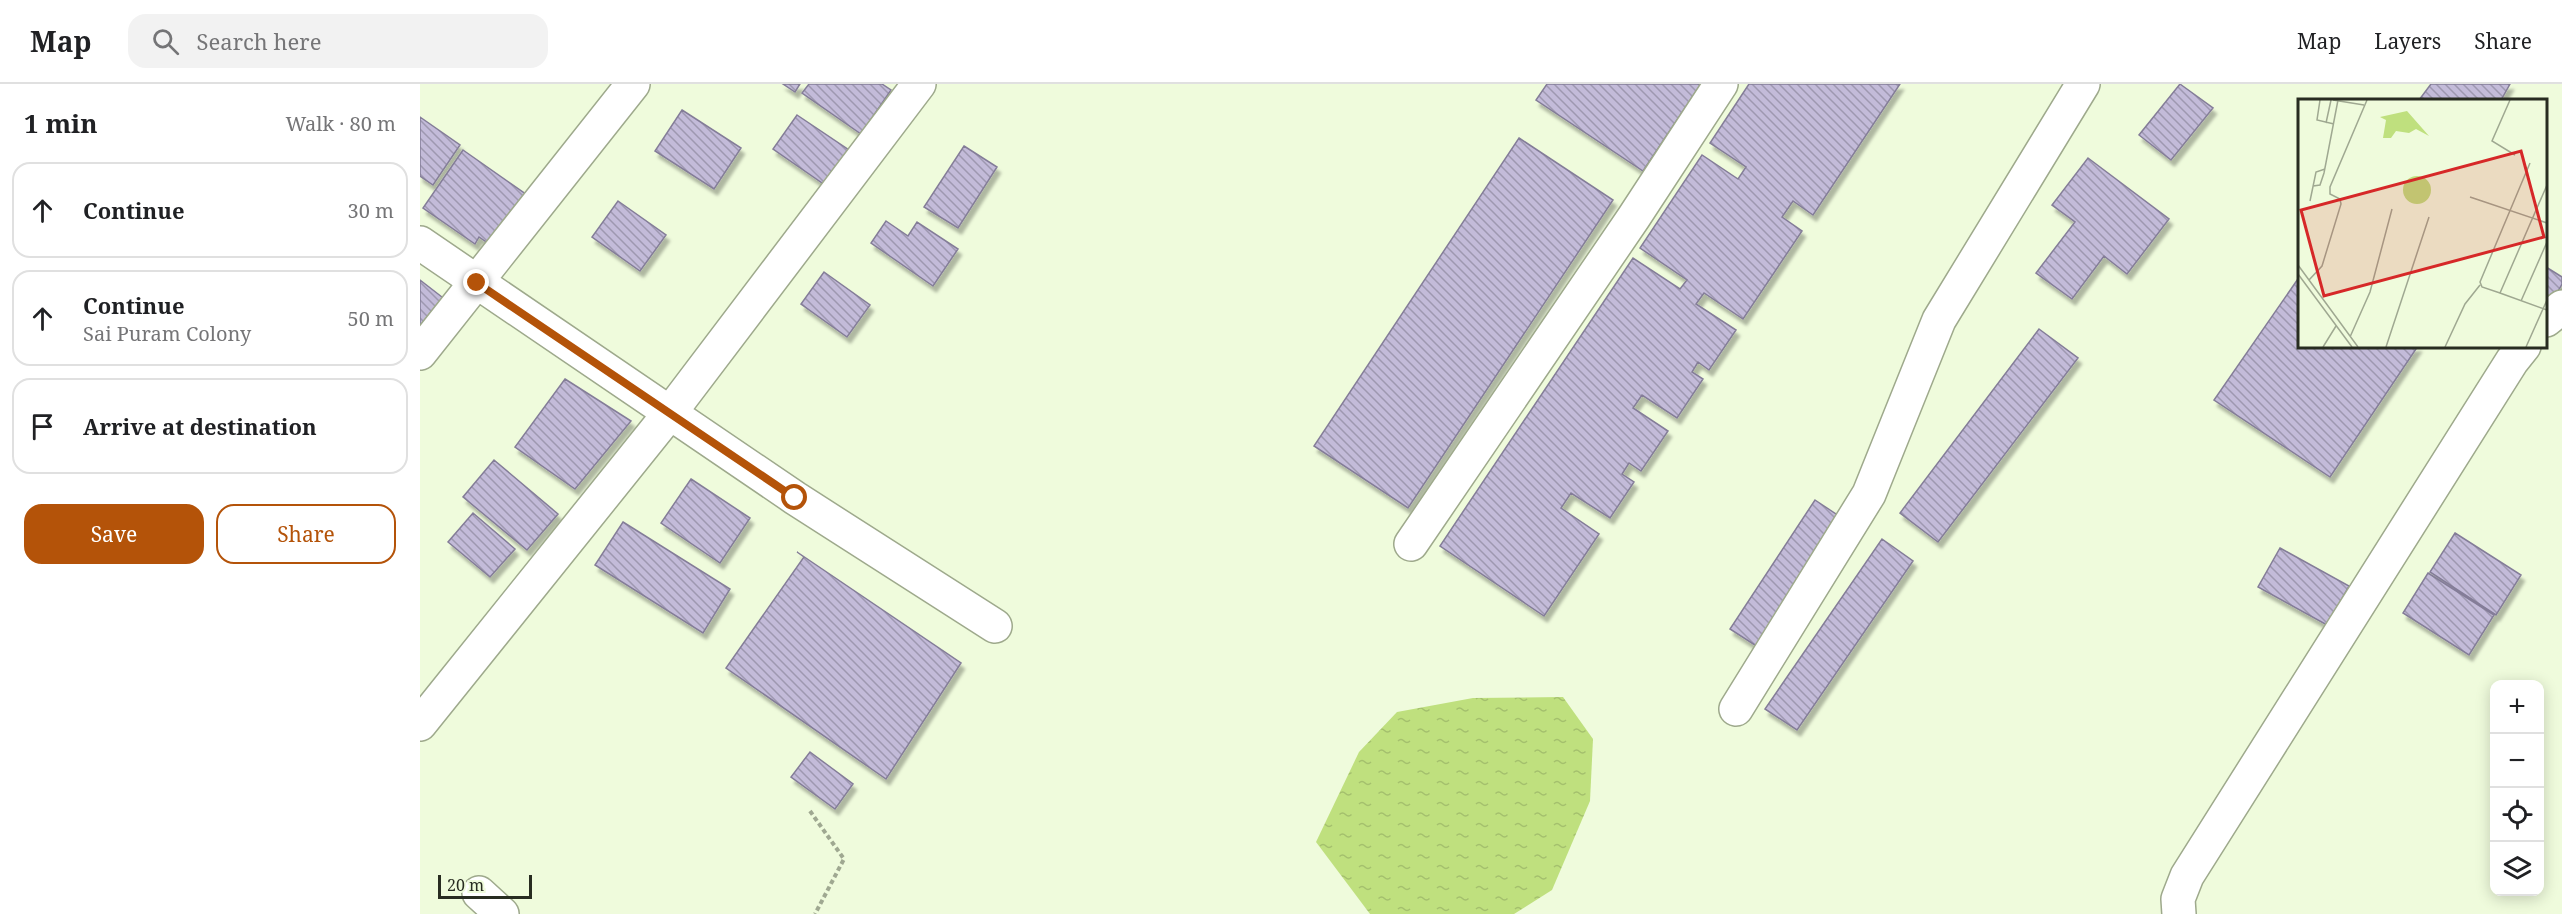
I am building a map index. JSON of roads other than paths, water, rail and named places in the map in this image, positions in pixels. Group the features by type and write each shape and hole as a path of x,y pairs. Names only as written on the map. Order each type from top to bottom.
{"street":[{"path":"420,353 633,84"},
{"path":"420,724 669,414 919,84"},
{"path":"1411,544 1634,217 1720,84"},
{"path":"1736,709 1869,494 1939,320 2083,84"},
{"path":"420,243 669,414 994,626"},
{"path":"2547,319 2562,307"},
{"path":"2179,914 2178,899 2187,876 2512,361 2522,348"}],"water":[{"path":"1563,697 1593,739 1590,801 1552,890 1514,914 1370,914 1316,842 1359,752 1397,712 1473,698"}]}
